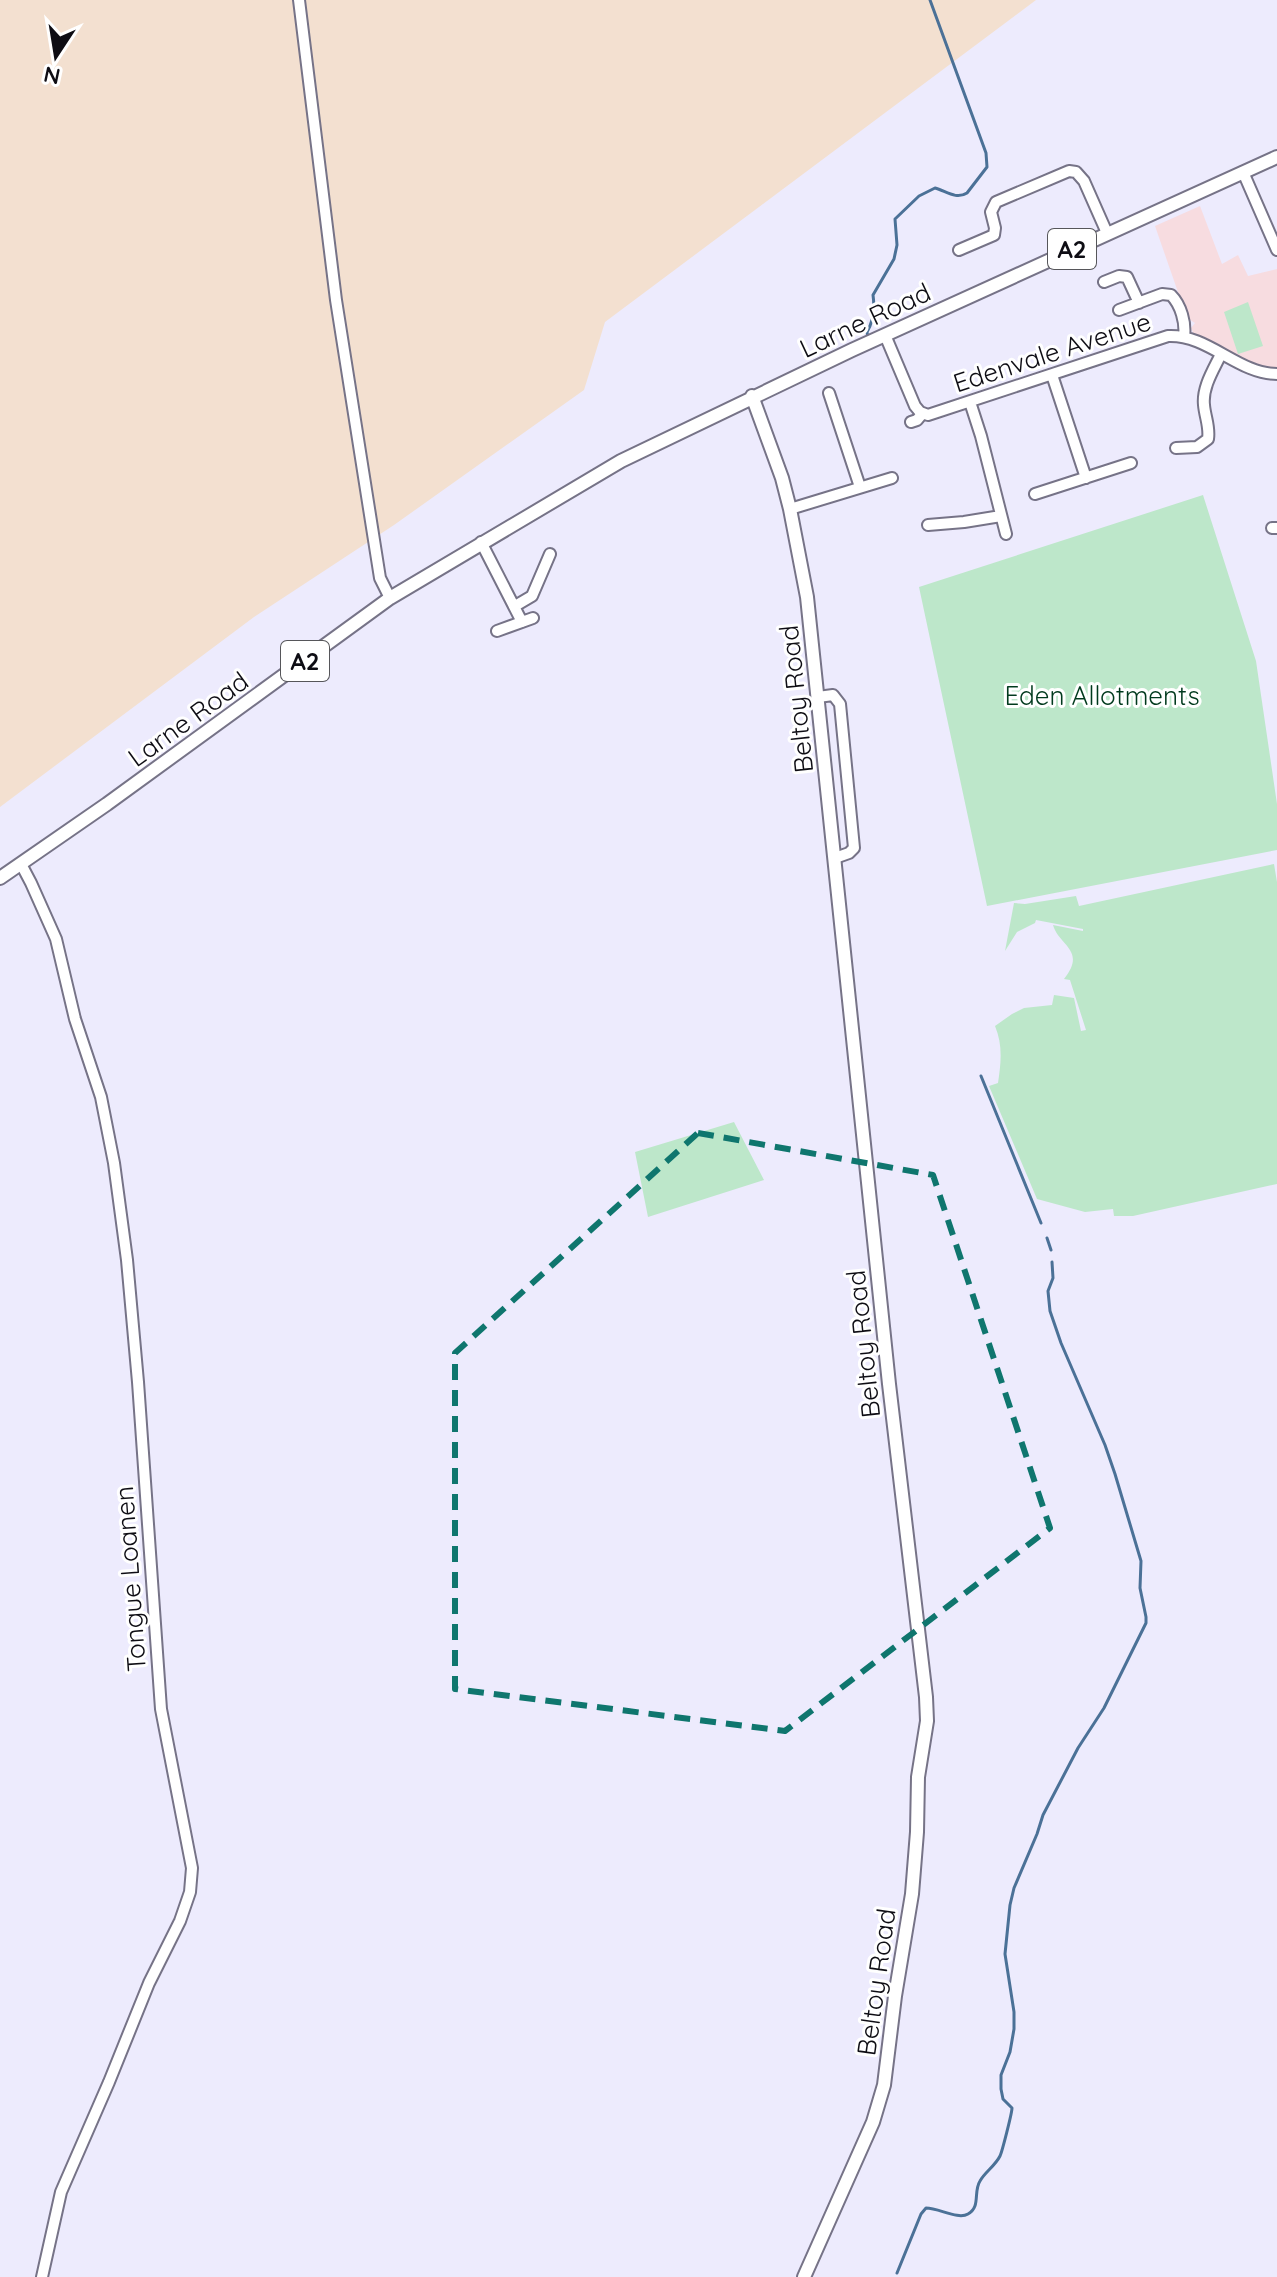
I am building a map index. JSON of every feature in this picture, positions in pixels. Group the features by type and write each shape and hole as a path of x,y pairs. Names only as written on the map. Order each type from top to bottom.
{"main road":[{"name":"Larne Road","path":"0,878 121,795 390,598 621,461 752,396 1277,157"},
{"name":"Beltoy Road","path":"752,396 790,509 807,597 927,1721 918,1777 912,1894 884,2085 873,2122 804,2277"}],"street":[{"path":"299,0 336,300 380,578 390,598"},
{"path":"959,250 994,235 991,212 996,202 1069,171 1076,172 1084,181 1107,233"},
{"path":"1243,172 1277,250"},
{"path":"1104,282 1119,276 1127,277 1139,303"},
{"path":"1119,310 1162,294 1174,297 1183,320 1184,337"},
{"path":"885,335 915,406 922,414 911,422"},
{"name":"Edenvale Avenue","path":"922,414 933,415 1162,338 1184,337 1256,371 1277,374"},
{"path":"1176,448 1200,446 1208,439 1203,399 1208,380 1221,354"},
{"path":"1052,375 1086,478"},
{"path":"829,393 860,487"},
{"path":"970,402 1006,534"},
{"path":"1035,494 1131,463"},
{"path":"790,509 892,478"},
{"path":"928,525 1001,516"},
{"path":"481,542 515,606 528,620 497,631"},
{"path":"515,606 532,596 550,554"},
{"path":"818,697 833,695 840,704 854,848 835,858"},
{"name":"Tongue Loanen","path":"21,864 56,939 75,1019 101,1097 114,1163 138,1382 161,1709 192,1868 190,1892 180,1921 149,1983 61,2192 42,2277"}],"highlighted area":[{"path":"698,1133 933,1175 1050,1528 785,1731 455,1689 455,1353"}],"shaded area":[{"path":"0,0 1036,0 605,322 584,390 394,525 254,617 0,807"},
{"path":"1200,206 1222,264 1238,255 1248,276 1277,269 1277,368 1262,369 1194,335 1191,328 1195,323 1187,318 1155,226"}],"green space":[{"path":"1248,302 1263,346 1238,354 1224,312"},
{"name":"Eden Allotments","path":"1203,495 1256,661 1277,804 1277,850 987,906 919,587"},
{"path":"1274,864 1277,882 1277,1184 1133,1216 1114,1216 1113,1209 1085,1212 1037,1199 989,1086 998,1083 1000,1068 1000,1047 995,1026 1024,1008 1052,1005 1054,995 1074,998 1081,1031 1086,1030 1070,980 1064,979 1073,961 1072,955 1053,925 1083,929 1036,920 1017,932 1005,951 1014,903 1076,896 1079,906"},
{"path":"734,1122 764,1180 648,1217 635,1152"}],"waterway":[{"path":"868,338 873,295 894,259 897,245 895,219 919,196 935,188 955,195 967,193 987,167 986,153 930,0"},
{"path":"981,1076 1041,1223"},
{"path":"1047,1238 1051,1250"},
{"path":"897,2273 926,2208 959,2216 968,2214 976,2203 980,2181 1000,2156 1012,2108 1003,2099 1001,2075 1010,2052 1014,2029 1005,1954 1014,1888 1043,1815 1078,1748 1104,1708 1146,1623 1140,1588 1141,1561 1115,1474 1050,1311 1048,1291 1053,1278 1052,1262"}]}
